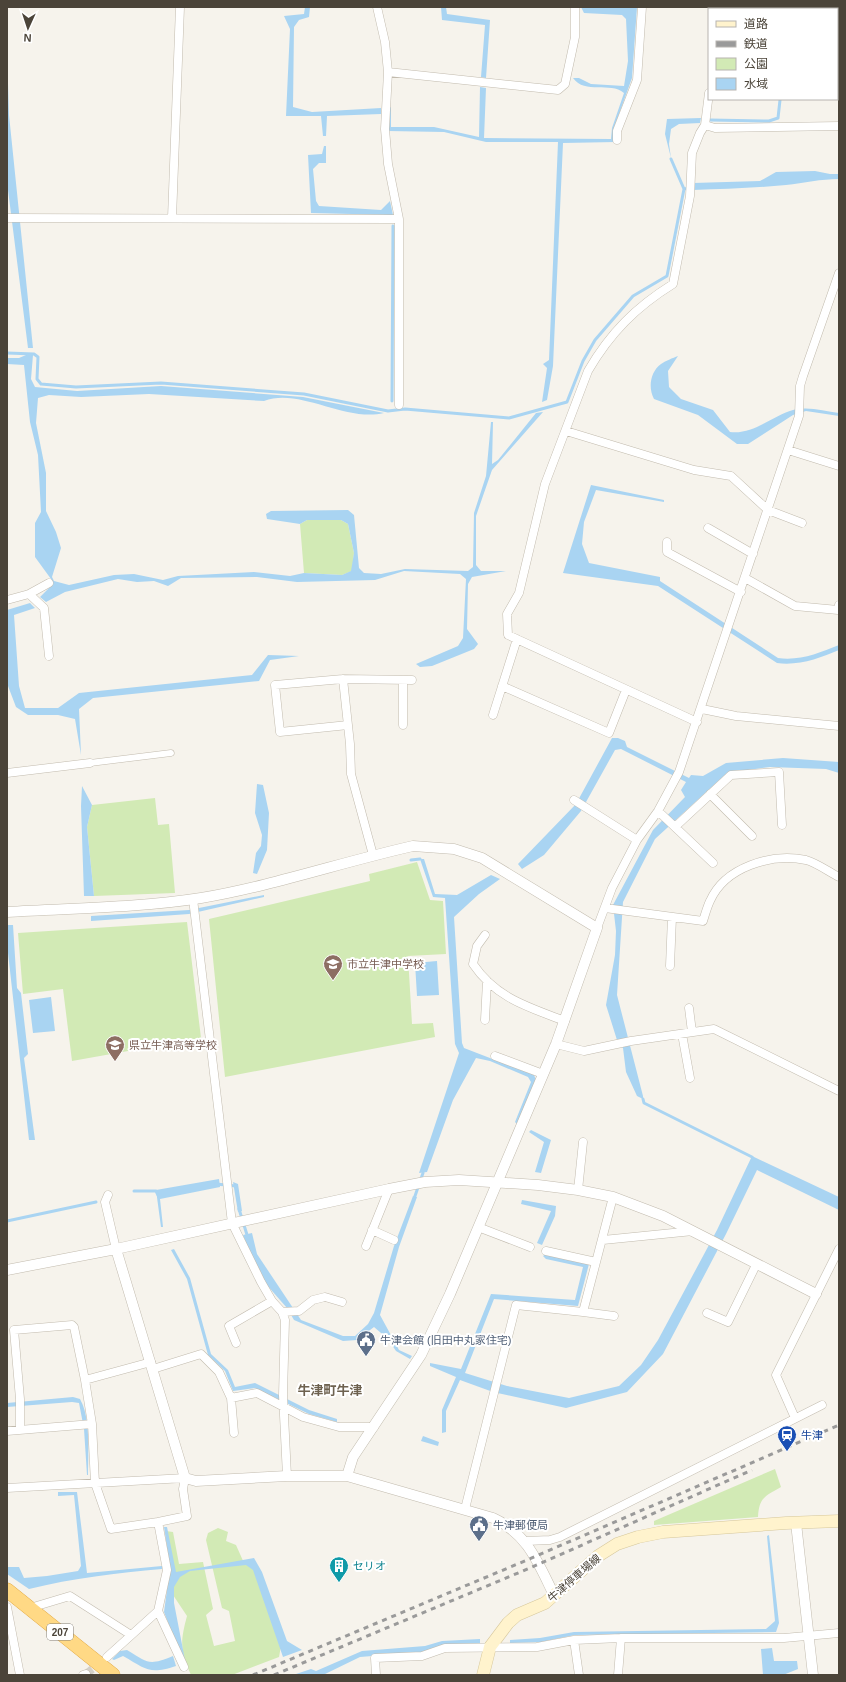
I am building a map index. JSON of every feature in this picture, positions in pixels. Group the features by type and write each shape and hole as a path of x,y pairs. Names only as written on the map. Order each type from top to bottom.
{"highway":[{"name":"207","path":"7,1590 113,1675"}],"main road":[{"name":"牛津停車場線","path":"483,1675 490,1647 508,1623 517,1615 545,1603 598,1556 617,1544 638,1537 663,1532 839,1521"}],"street":[{"path":"172,218 180,7"},
{"path":"377,7 385,42 388,72 385,129 388,164 399,219 398,405"},
{"path":"388,72 558,90 565,84 575,37 576,7"},
{"path":"617,140 617,130 637,80 642,7"},
{"path":"697,722 508,635 507,614 519,593 545,484 588,371 596,357 630,315 649,298 673,284 690,196 692,153 705,125 708,100"},
{"path":"705,125 715,128 839,126"},
{"path":"8,218 399,219"},
{"path":"347,1476 354,1457 421,1355 478,1227 556,1044 612,888 637,840 658,811 679,772 702,709 799,416 800,386 839,273"},
{"path":"566,431 694,470 731,476 768,510 802,523"},
{"path":"788,450 839,466"},
{"path":"708,528 753,554"},
{"path":"667,542 667,552 740,592"},
{"path":"745,578 795,606 838,610 839,605"},
{"path":"7,600 29,594 49,583"},
{"path":"29,594 44,608 49,656"},
{"path":"493,715 517,639"},
{"path":"343,679 351,774 373,855"},
{"path":"348,725 280,732 275,685 343,679 412,680"},
{"path":"403,680 403,725"},
{"path":"502,686 609,733 626,690"},
{"path":"702,709 736,716 839,726"},
{"path":"7,773 170,753"},
{"path":"676,826 731,775 779,772 782,825"},
{"path":"710,794 752,836"},
{"path":"574,800 637,840"},
{"path":"658,811 676,826 714,863"},
{"path":"7,912 194,907 251,888 373,855 413,846 429,846 454,849 482,858 597,928"},
{"path":"605,908 703,921 710,900 723,881 746,866 764,861 786,859 807,860 839,877"},
{"path":"194,907 227,1184 261,1282 272,1301 282,1312 285,1320 283,1395 288,1476"},
{"path":"670,966 672,917"},
{"path":"485,935 477,946 473,964 487,981 513,1001 565,1021"},
{"path":"485,1020 487,981"},
{"path":"689,1008 692,1032"},
{"path":"556,1044 584,1050 631,1041 714,1029 839,1092"},
{"path":"682,1034 690,1078"},
{"path":"495,1056 543,1074"},
{"path":"578,1190 583,1142"},
{"path":"7,1270 116,1249 414,1184 458,1180 578,1190 613,1197 642,1206 816,1294"},
{"path":"366,1246 389,1189"},
{"path":"20,1430 20,1404 14,1330 72,1324 74,1327 85,1380 92,1424 95,1483 111,1529 187,1516 183,1489 185,1478 181,1471 152,1365 116,1249 105,1202 108,1195"},
{"path":"584,1312 613,1197"},
{"path":"478,1227 530,1246"},
{"path":"372,1230 394,1240"},
{"path":"603,1240 693,1232"},
{"path":"795,1418 776,1375 839,1249"},
{"path":"546,1251 596,1262"},
{"path":"707,1313 728,1322 756,1264"},
{"path":"282,1312 300,1311 313,1300 325,1297 342,1302"},
{"path":"236,1343 229,1326 272,1301"},
{"path":"465,1510 516,1305 614,1316"},
{"path":"85,1380 201,1354 219,1372 231,1398 234,1433"},
{"path":"231,1398 257,1393 304,1417 339,1427 374,1427"},
{"path":"526,1541 550,1540 560,1537 822,1405"},
{"path":"7,1431 92,1424"},
{"path":"7,1488 185,1478 196,1481 288,1476 347,1476 502,1522 518,1533 526,1541 554,1596"},
{"path":"108,1657 158,1611 168,1570 158,1522"},
{"path":"796,1523 814,1675"},
{"path":"30,1608 70,1596 131,1635"},
{"path":"7,1607 20,1675"},
{"path":"158,1611 184,1667"},
{"path":"376,1675 375,1658 422,1656 445,1648 537,1647 574,1640 621,1638 809,1637 839,1633"},
{"path":"618,1675 621,1638"},
{"path":"574,1640 578,1675"}],"green space":[{"path":"307,520 341,520 348,524 354,553 352,571 342,575 304,573 300,524"},
{"path":"155,798 158,825 169,824 175,893 94,896 87,827 92,805"},
{"path":"417,862 430,900 443,901 446,954 408,956 412,1024 433,1023 435,1037 225,1077 209,919 370,881 369,874"},
{"path":"187,922 201,1038 72,1061 63,989 23,994 18,933"},
{"path":"775,1469 781,1487 764,1498 761,1502 758,1517 654,1525 654,1521"},
{"path":"218,1528 228,1532 226,1541 236,1545 244,1563 256,1569 281,1646 279,1657 232,1675 191,1675 182,1646 187,1616 171,1592 173,1572 166,1531 173,1532 179,1564 203,1562 213,1609 206,1615 214,1646 235,1641 229,1611 222,1608 206,1540 208,1533"}],"water":[{"path":"305,7 310,7 309,17 299,20 294,27 293,107 312,112 381,108 381,114 327,116 326,136 323,136 321,116 286,116 290,29 284,16 304,14"},
{"path":"441,7 446,7 447,14 490,20 486,78 481,77 485,25 442,20"},
{"path":"581,7 637,7 632,78 614,128 616,142 563,143 553,366 547,400 542,402 547,368 543,364 549,360 558,142 486,142 444,132 388,131 388,108 391,107 391,127 434,127 479,137 480,87 486,88 484,138 611,139 612,128 624,93 612,88 584,86 573,78 579,78 591,84 624,86 628,61 626,19 622,15 584,13"},
{"path":"7,52 9,115 33,348 28,348 7,182"},
{"path":"701,118 700,123 679,124 671,129 669,144 671,158 665,134 667,119"},
{"path":"324,146 326,146 326,163 319,163 313,169 316,201 319,206 381,210 390,201 393,215 311,213 308,155 322,154"},
{"path":"815,171 839,174 839,179 774,186 693,190 693,183 760,181 776,172"},
{"path":"26,355 33,355 31,379 35,387 77,391 161,386 303,397 384,413 353,413 292,398 278,398 264,401 149,394 81,397 49,395 38,398 36,423 46,473 46,511 56,532 61,548 52,577 54,581 69,585 114,575 134,574 163,580 178,576 254,572 290,576 304,573 342,575 351,571 354,553 348,524 341,520 307,520 300,524 267,519 266,514 271,511 348,510 354,515 359,568 364,573 381,574 405,569 468,571 473,567 474,513 486,476 491,422 493,422 492,464 498,460 536,413 543,412 492,470 476,516 476,565 481,571 506,571 472,577 468,584 467,629 478,644 474,649 432,666 420,667 416,664 458,646 463,638 466,579 460,574 404,571 375,580 297,582 257,577 181,578 168,586 154,581 137,582 118,579 65,592 46,602 40,597 52,585 51,579 35,557 35,523 41,512 38,455 30,422 24,365 7,364 7,358 19,358"},
{"path":"678,356 668,371 669,387 681,399 713,410 730,432 747,431 785,413 804,408 839,413 839,416 806,411 793,415 748,444 737,444 698,415 654,399 651,390 651,380 654,371 663,363"},
{"path":"591,485 664,500 664,502 596,490 584,522 582,544 589,563 660,577 660,581 778,658 786,659 802,657 839,645 839,650 801,662 785,664 777,663 658,586 563,573"},
{"path":"30,603 35,608 14,615 19,686 25,708 58,708 79,693 252,675 268,655 299,656 270,660 259,681 93,698 79,709 81,755 75,719 58,715 28,715 16,707 8,686 7,610"},
{"path":"612,738 618,738 625,741 627,747 689,778 691,775 703,776 726,763 783,758 839,762 839,773 826,769 770,767 727,773 655,839 623,902 617,995 643,1099 637,1096 626,1072 623,1048 617,1040 606,1005 615,955 616,931 613,905 653,830 685,797 681,790 686,782 621,749 615,750 581,811 544,855 522,869 518,864 576,804"},
{"path":"257,784 263,785 269,813 267,850 257,874 253,873 256,853 261,846 262,835 255,813"},
{"path":"82,786 92,805 87,827 94,896 84,896 81,806"},
{"path":"420,859 424,859 435,894 457,895 491,875 500,879 479,894 454,917 462,1043 464,1048 534,1075 536,1080 517,1124 515,1122 531,1082 528,1077 490,1061 476,1058 453,1100 427,1172 419,1173 459,1053 455,1044 445,898 433,897"},
{"path":"264,895 264,897 189,914 91,921 91,916 189,910"},
{"path":"7,925 13,925 17,988 21,993 28,1054 24,1058 35,1140 29,1140 7,944"},
{"path":"437,961 439,995 417,996 415,963"},
{"path":"51,997 55,1031 33,1033 29,1000"},
{"path":"531,1130 551,1140 541,1173 535,1172 544,1142 529,1132"},
{"path":"752,1156 839,1197 839,1210 757,1170 726,1234 663,1354 627,1392 566,1408 493,1392 460,1380 446,1411 446,1432 442,1433 442,1410 456,1377 430,1366 430,1363 461,1369 491,1294 575,1300 583,1267 546,1259 543,1256 547,1253 589,1264 578,1306 494,1299 465,1373 507,1386 569,1398 619,1386 641,1365 658,1340 717,1230"},
{"path":"219,1179 220,1187 160,1199 163,1227 161,1227 156,1190"},
{"path":"233,1182 238,1184 242,1211 238,1212"},
{"path":"413,1196 417,1197 399,1247 380,1315 399,1350 412,1356 410,1359 396,1351 388,1339 374,1327 357,1340 343,1341 294,1320 287,1308 266,1284 251,1256 243,1235 252,1233 257,1254 301,1320 343,1336 355,1336 368,1324 374,1313 394,1246"},
{"path":"522,1200 556,1206 555,1216 542,1245 537,1243 551,1211 521,1204"},
{"path":"174,1249 190,1278 211,1354 228,1370 235,1387 255,1383 309,1410 337,1419 337,1422 309,1414 255,1388 233,1391 225,1371 208,1355 187,1279 171,1250"},
{"path":"73,1397 80,1399 86,1416 88,1436 88,1475 84,1429 79,1403 72,1402 7,1407 7,1403"},
{"path":"423,1436 439,1442 438,1446 421,1441"},
{"path":"58,1492 77,1492 87,1573 162,1566 162,1569 95,1576 29,1589 7,1574 7,1567 19,1567 24,1578 78,1571 81,1566 74,1495 58,1496"},
{"path":"164,1527 167,1527 176,1572 254,1558 262,1572 287,1641 302,1650 283,1657 253,1570 246,1565 190,1571 180,1577 174,1587 174,1603 185,1660 183,1662 164,1612 170,1568"},
{"path":"769,1535 779,1623 776,1632 575,1635 541,1642 510,1643 510,1640 540,1638 574,1632 766,1629 775,1621 767,1536"},
{"path":"480,1639 480,1644 421,1652 360,1657 323,1675 293,1675 311,1669 316,1671 362,1651 425,1646 442,1641"},
{"path":"772,1648 774,1661 797,1661 798,1669 783,1675 763,1675 761,1649"},
{"path":"127,1650 149,1662 158,1661 173,1656 176,1666 167,1669 153,1670 143,1667 123,1656 114,1660 112,1659 120,1651"}],"waterway":[{"path":"710,120 769,121 778,118 780,100"},
{"path":"671,159 684,189"},
{"path":"7,353 34,354 38,357 37,379 41,384 76,387 161,383 304,394 388,411 405,409 509,418 567,402 583,361 595,340 633,296 667,276 684,189 690,188"},
{"path":"392,401 393,226"},
{"path":"411,860 420,859"},
{"path":"643,1099 644,1103 752,1157"},
{"path":"415,1196 423,1173"},
{"path":"216,1184 236,1186"},
{"path":"134,1191 156,1191 158,1195"},
{"path":"7,1221 96,1202"},
{"path":"239,1209 248,1238"}],"tunnel":[{"path":"86,1674 101,1662"}],"railway":[{"path":"253,1675 527,1560 839,1425"},
{"path":"274,1675 530,1568 752,1470"}],"place":[{"name":"市立牛津中学校","path":"333,981"},
{"name":"県立牛津高等学校","path":"115,1062"},
{"name":"牛津会館 (旧田中丸家住宅)","path":"366,1357"},
{"name":"牛津","path":"787,1452"},
{"name":"牛津郵便局","path":"479,1542"},
{"name":"セリオ","path":"339,1583"}],"district":[{"name":"牛津町牛津","path":"330,1390"}]}
